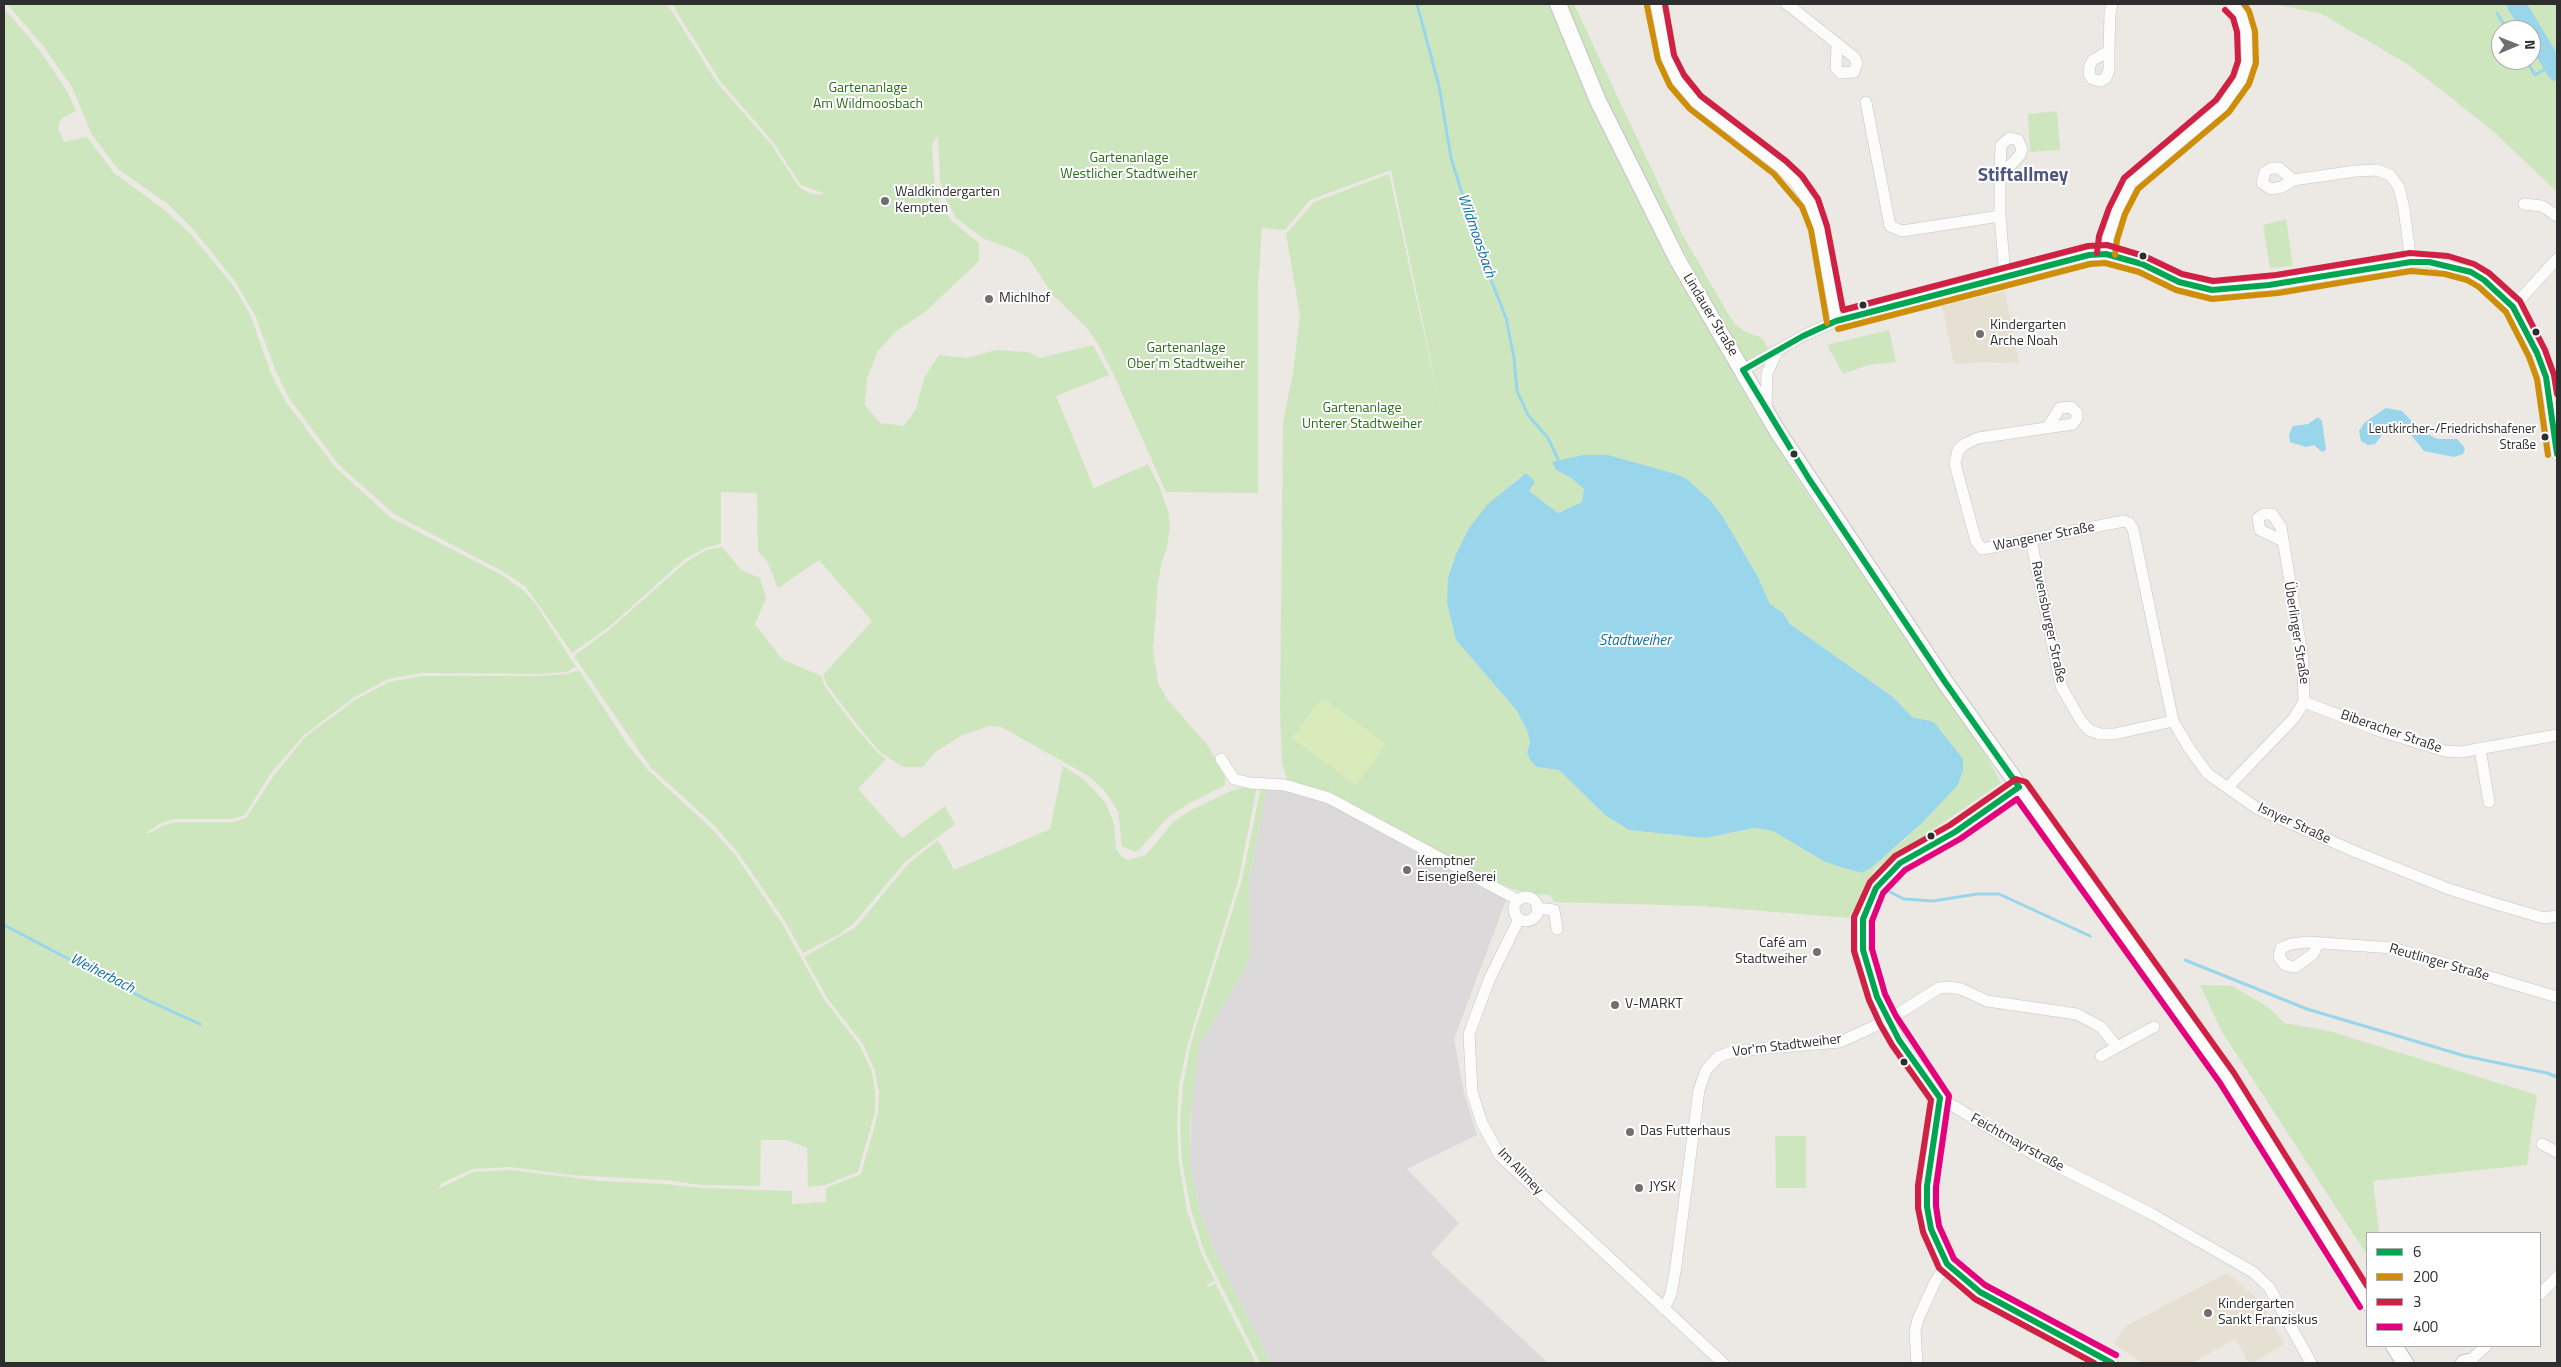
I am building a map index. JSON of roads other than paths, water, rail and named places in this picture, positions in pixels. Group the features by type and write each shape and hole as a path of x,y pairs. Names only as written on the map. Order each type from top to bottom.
{"main road":[{"name":"Lindauer Straße","path":"1558,4 1598,101 1668,242 1778,432 1945,682 2227,1078 2366,1300"},
{"path":"2399,1354 2416,1363"}],"street":[{"path":"1656,4 1666,58 1676,80 1695,102 1780,167 1795,182 1810,203 1819,228 1836,321"},
{"path":"1787,4 1837,44"},
{"path":"2109,51 2112,4"},
{"path":"2106,254 2108,238 2117,211 2131,183 2223,106 2242,80 2247,62 2247,39 2241,14 2232,4"},
{"path":"1866,102 1890,226 1902,231 2000,216"},
{"path":"2293,180 2356,171 2377,170 2390,175 2399,187 2411,262"},
{"path":"2000,176 2000,216 2005,276"},
{"path":"2524,204 2542,206 2557,216"},
{"path":"1743,370 1836,321 2072,258 2106,254 2142,264 2179,282 2212,290 2277,284 2411,262 2429,262 2471,272 2484,280 2513,307 2530,337 2546,377 2557,446"},
{"path":"2513,307 2557,259"},
{"path":"1766,411 1767,373 1778,351"},
{"name":"Wangener Straße","path":"2048,426 1971,440 1958,450 1955,464 1976,541 1982,549 2124,521"},
{"name":"Isnyer Straße","path":"2124,521 2129,523 2133,529 2173,721 2189,748 2208,774 2258,809 2310,833 2436,884 2544,918 2557,916"},
{"name":"Ravensburger Straße","path":"2031,540 2061,686 2081,721 2090,730 2100,734 2114,734 2173,721"},
{"name":"Überlinger Straße","path":"2228,787 2294,718 2304,702 2303,660 2281,540"},
{"name":"Biberacher Straße","path":"2304,702 2380,731 2445,751 2480,749 2557,734"},
{"path":"2480,749 2489,802"},
{"path":"1221,759 1234,779 1250,783 1285,785 1329,798 1518,900 1528,898 1534,901 1537,908 1535,915 1530,920 1519,919"},
{"name":"Feichtmayrstraße","path":"2019,787 1955,832 1900,863 1876,888 1863,919 1863,950 1877,997 1888,1020 1899,1040 1940,1098 2033,1154 2156,1217 2253,1272 2269,1288 2311,1363"},
{"name":"Im Allmey","path":"1518,900 1514,910 1519,919 1490,980 1469,1034 1472,1092 1482,1123 1500,1156 1723,1363"},
{"path":"1537,908 1554,910 1557,929"},
{"name":"Reutlinger Straße","path":"2318,944 2393,948 2557,996"},
{"name":"Vor'm Stadtweiher","path":"1664,1309 1671,1294 1676,1266 1699,1090 1706,1070 1718,1056 1734,1051 1840,1042 1888,1020 1928,994 1949,986 1987,1000 2077,1014 2102,1027 2117,1047"},
{"path":"2102,1056 2154,1027"},
{"path":"1940,1098 1927,1186 1927,1207 1931,1228 1947,1264 1980,1292 2111,1363"},
{"path":"2542,1144 2557,1152"},
{"path":"1918,1363 1915,1330 1918,1319 1935,1282 1947,1264"},
{"path":"2541,1293 2557,1277"},
{"path":"2467,1363 2485,1347"}],"water":[{"path":"2386,408 2402,411 2419,429 2437,439 2457,439 2465,448 2463,454 2454,457 2424,451 2407,430 2390,425 2375,444 2368,445 2361,441 2359,431 2365,422"},
{"path":"2318,417 2322,421 2326,450 2322,452 2314,445 2306,447 2290,442 2289,434 2293,426 2308,424"},
{"name":"Stadtweiher","path":"1583,455 1608,455 1676,474 1687,479 1711,501 1723,517 1758,577 1770,604 1783,613 1790,624 1893,697 1912,717 1934,722 1963,759 1963,770 1958,785 1921,824 1872,867 1862,873 1825,862 1773,831 1754,828 1706,838 1629,830 1605,815 1559,770 1536,767 1530,760 1527,752 1530,743 1527,730 1517,711 1456,640 1447,603 1448,578 1456,554 1469,528 1488,504 1526,473 1535,482 1529,491 1558,513 1582,502 1584,489 1570,477 1556,470 1552,462"}],"waterway":[{"name":"Wildmoosbach","path":"1417,4 1439,86 1451,158 1482,257 1506,318 1514,358 1517,391 1528,415 1548,438 1558,459"},
{"path":"2516,4 2557,72"},
{"path":"2497,13 2501,20"},
{"path":"2532,70 2535,75 2552,65"},
{"path":"1888,891 1904,899 1933,901 1977,894 1999,894 2090,936"},
{"name":"Weiherbach","path":"4,925 149,1001 200,1024"},
{"path":"2185,960 2307,1009 2465,1056 2547,1073 2557,1077"}],"place":[{"name":"Waldkindergarten Kempten","path":"885,201"},
{"name":"Michlhof","path":"989,299"},
{"name":"Kindergarten Arche Noah","path":"1980,334"},
{"name":"Leutkircher-/Friedrichshafener Straße","path":"2545,437"},
{"name":"Kemptner Eisengießerei","path":"1407,870"},
{"name":"Café am Stadtweiher","path":"1817,952"},
{"name":"V-MARKT","path":"1615,1005"},
{"name":"Das Futterhaus","path":"1630,1132"},
{"name":"JYSK","path":"1639,1188"},
{"name":"Kindergarten Sankt Franziskus","path":"2208,1313"}],"district":[{"name":"Stiftallmey","path":"2023,176"}],"park label":[{"name":"Gartenanlage Am Wildmoosbach","path":"868,98"},
{"name":"Gartenanlage Westlicher Stadtweiher","path":"1129,168"},
{"name":"Gartenanlage Ober'm Stadtweiher","path":"1186,358"},
{"name":"Gartenanlage Unterer Stadtweiher","path":"1362,418"}]}
